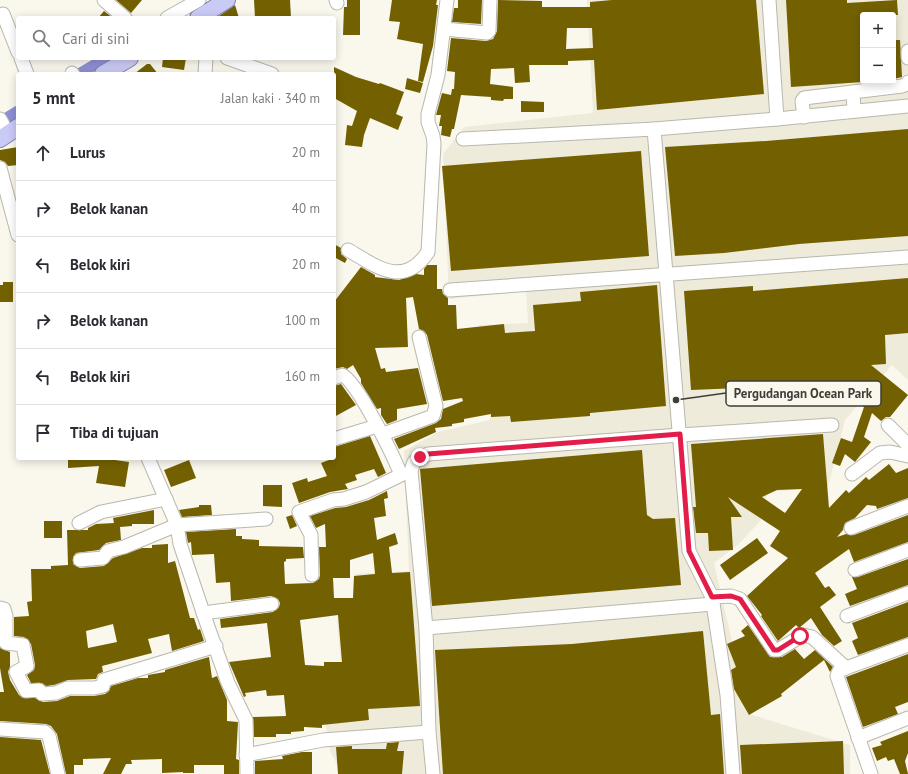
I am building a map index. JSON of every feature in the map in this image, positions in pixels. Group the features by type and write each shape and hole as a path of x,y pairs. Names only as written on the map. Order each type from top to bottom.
{"main road":[{"path":"201,16 227,0"},
{"path":"106,72 127,60"}],"street":[{"path":"104,0 123,16"},
{"path":"171,16 199,0"},
{"path":"348,250 380,269 391,273 403,272 413,267 422,261 428,252 434,144 428,122 428,114 438,74 447,0"},
{"path":"444,29 487,33 489,30 490,0"},
{"path":"769,0 777,119"},
{"path":"3,14 16,47"},
{"path":"908,51 908,58"},
{"path":"22,60 26,72"},
{"path":"205,72 206,60"},
{"path":"233,60 266,72"},
{"path":"804,117 802,101 804,98 902,86 908,82"},
{"path":"853,92 854,111"},
{"path":"463,139 654,129 804,117 908,106"},
{"path":"654,129 689,551 712,600 727,695 733,774"},
{"path":"0,168 16,228"},
{"path":"450,290 908,256"},
{"path":"336,439 380,430 433,416 436,406 419,337"},
{"path":"312,575 311,535 299,512 333,500 344,499 366,492 401,475 380,430 346,376 342,375 336,377"},
{"path":"433,774 429,732 426,628 411,471 414,462 428,454 680,434 832,425"},
{"path":"888,425 908,445"},
{"path":"852,474 880,453 890,452 908,456"},
{"path":"149,460 177,524 180,544 203,613 228,683 246,720 246,774"},
{"path":"79,523 101,512 166,499"},
{"path":"851,528 908,506"},
{"path":"80,560 100,560 108,551 124,547 177,524 266,519"},
{"path":"855,570 908,550"},
{"path":"847,616 908,593"},
{"path":"426,628 712,600 731,596 740,599 774,650 778,650 803,635 812,637 843,670"},
{"path":"203,613 272,604"},
{"path":"0,608 4,609 6,616 6,643 24,644 27,666 16,672 23,687 26,691 39,690 42,694 56,693 68,688 94,688 103,686 104,680 216,646"},
{"path":"871,774 837,676 843,670 908,645"},
{"path":"858,738 908,718"},
{"path":"0,729 45,732 49,736 58,774"},
{"path":"246,755 323,740 429,732"}],"shaded area":[{"path":"587,0 908,0 908,380 892,365 845,420 828,487 767,492 762,519 739,544 714,563 749,714 850,745 850,774 340,774 339,768 330,751 324,716 344,699 337,619 356,616 355,574 409,571 404,451 438,432 490,420 491,369 479,325 528,323 526,291 449,299 443,154 464,127 593,113"}],"building":[{"path":"116,0 142,0 131,13"},
{"path":"254,0 290,0 291,16 255,16"},
{"path":"347,0 360,0 360,35 343,35 344,7 347,7"},
{"path":"392,0 437,0 436,5 438,5 433,46 423,82 418,81 423,44 397,39 400,22 389,21"},
{"path":"458,0 482,0 481,24 452,22 454,8 458,8"},
{"path":"498,0 542,1 542,7 590,7 590,2 612,0 756,0 764,94 597,110 594,60 568,61 568,65 529,65 530,82 515,83 514,68 491,69 490,84 513,87 513,99 504,99 503,101 491,100 491,97 461,95 454,129 452,129 450,137 441,135 442,126 439,126 441,115 436,115 442,93 451,95 452,89 454,89 455,72 447,71 451,38 486,41 493,39 497,31","holes":["567,28 592,28 593,48 566,49"]},
{"path":"786,0 847,0 847,3 897,0 898,15 896,15 896,12 860,12 860,82 791,87"},
{"path":"235,5 238,16 219,16"},
{"path":"104,11 110,16 100,16"},
{"path":"896,40 900,40 902,77 896,78"},
{"path":"163,60 186,60 184,70 162,67"},
{"path":"147,64 150,64 156,72 137,72"},
{"path":"334,67 356,77 379,84 380,83 404,92 396,114 403,117 398,130 370,118 364,135 362,147 345,145 347,125 352,126 357,111 336,99 336,72 334,72"},
{"path":"407,78 423,83 420,93 405,89"},
{"path":"521,101 544,102 544,112 521,112"},
{"path":"908,129 908,236 799,244 724,253 675,256 665,147 766,141"},
{"path":"16,147 16,165 8,166 5,162 0,160 0,150"},
{"path":"641,151 649,256 451,271 442,166"},
{"path":"336,245 341,248 341,254 347,259 345,263 336,258"},
{"path":"427,265 437,265 437,289 442,289 443,294 448,298 448,305 456,305 457,329 504,324 505,333 535,331 533,305 581,301 580,292 657,285 666,406 590,413 590,416 511,422 510,416 491,417 491,414 464,419 464,422 452,424 452,426 435,428 436,432 399,449 394,439 436,423 441,419 443,409 463,401 462,398 443,401 427,335 424,331 419,329 413,297 406,298 408,347 375,348 381,369 385,368 386,372 418,368 427,404 397,409 397,420 387,424 381,415 381,408 377,409 361,383 361,379 353,365 347,369 343,367 336,369 336,299 361,267 375,275 375,277 399,280 416,274 424,275 424,269"},
{"path":"908,278 908,333 885,335 886,364 871,365 908,395 890,417 886,417 881,421 872,413 864,437 871,442 855,462 845,454 840,466 832,463 841,438 852,442 864,407 857,402 866,390 768,397 767,387 691,390 684,291 753,286 753,291"},
{"path":"3,282 13,282 13,302 0,302 0,285 3,285"},
{"path":"341,384 356,405 336,416 336,385"},
{"path":"823,434 829,508 846,490 849,493 866,477 869,480 889,464 896,473 908,468 908,498 877,509 876,506 867,505 855,518 845,523 843,530 837,537 846,534 854,535 908,515 908,542 854,562 849,549 815,573 825,588 829,586 836,595 820,607 842,641 834,646 822,635 811,618 799,628 796,625 778,641 761,616 762,615 747,596 788,558 770,546 780,531 728,497 742,517 731,517 733,550 709,551 708,533 696,533 693,507 696,507 691,444","holes":["802,489 785,513 762,497 777,490"]},
{"path":"370,436 386,473 378,477 374,469 355,475 357,480 345,484 348,489 330,492 299,503 292,483 307,478 308,482 327,476 321,463 329,460 336,460 336,446"},
{"path":"642,450 647,515 653,519 675,518 681,585 432,606 420,469"},
{"path":"68,460 115,460 129,462 125,487 96,483 99,466 68,468"},
{"path":"189,460 196,478 171,487 164,470"},
{"path":"263,485 282,485 282,507 263,506"},
{"path":"387,491 388,498 384,499 386,516 374,518 377,540 395,533 398,544 389,547 392,573 410,572 420,706 368,709 369,720 322,725 322,728 304,727 304,731 291,732 291,734 276,734 276,737 254,737 253,717 286,716 284,695 267,696 266,690 245,693 246,696 244,697 229,662 271,657 267,623 221,628 220,619 273,612 279,607 280,603 278,599 271,596 231,601 230,582 216,583 214,554 192,555 191,542 188,543 186,532 236,529 236,536 242,536 242,539 259,540 259,546 303,547 304,558 286,559 284,562 285,584 313,583 319,579 320,575 319,547 326,547 325,524 316,528 310,516 369,500","holes":["373,553 375,574 354,576 353,598 334,598 333,578 350,578 350,560","338,615 342,662 324,662 324,666 305,665 300,620"]},
{"path":"199,505 211,505 212,515 182,517 179,510 199,507"},
{"path":"154,510 154,524 132,524 132,526 120,527 121,540 106,543 99,550 76,553 73,557 73,564 80,568 104,566 113,558 142,548 152,548 152,545 168,544 168,563 175,561 190,618 194,618 204,641 172,651 169,634 148,639 152,653 102,666 103,672 98,674 96,679 68,680 46,686 42,683 31,683 27,675 34,670 35,665 31,644 24,637 14,636 14,617 29,616 27,602 32,601 31,569 51,569 51,566 68,565 67,530 88,530 88,528 96,524 114,523 113,518","holes":["113,624 117,642 88,648 86,631"]},
{"path":"292,515 297,526 290,529 286,517"},
{"path":"44,521 62,521 62,538 44,538"},
{"path":"757,538 768,553 730,580 720,565"},
{"path":"908,559 908,585 850,606 845,594 857,589 852,577 858,577"},
{"path":"908,602 908,637 858,655 852,641 858,638 852,623"},
{"path":"748,625 770,657 782,657 795,649 804,659 815,650 833,667 830,672 824,660 781,694 782,696 749,715 734,689 731,670 736,667 727,644 745,636 741,631"},
{"path":"703,631 711,715 720,714 724,774 443,774 435,650 572,644"},
{"path":"0,648 10,652 10,667 8,672 10,680 19,695 23,698 35,698 43,702 57,701 70,696 94,696 105,694 109,691 111,686 138,678 148,678 148,675 165,672 165,670 209,657 212,678 217,676 227,700 227,721 238,722 236,759 239,760 239,774 224,774 224,765 194,765 194,773 162,773 162,759 131,760 132,764 126,764 121,774 103,774 111,758 83,759 83,765 74,765 74,774 66,774 57,734 51,726 46,724 0,721 0,692 4,692 0,668"},
{"path":"908,654 908,702 895,707 898,714 863,727 846,677"},
{"path":"908,731 908,753 905,761 908,774 900,774 894,759 888,761 886,757 877,761 872,748 882,745 880,742"},
{"path":"0,737 41,740 50,774 0,774"},
{"path":"843,741 844,774 742,774 740,745"},
{"path":"399,742 397,751 404,751 402,774 338,774 336,747 352,746 352,749 386,749 387,743"},
{"path":"302,752 312,752 312,774 255,774 255,761 283,759 282,756"}],"waterway":[{"path":"82,72 103,60"},
{"path":"0,122 16,112"}],"place":[{"name":"Pergudangan Ocean Park","path":"676,400"}],"route":[{"path":"420,457 428,454 680,434 689,551 712,597 731,596 740,599 774,650 778,650 800,636"}]}
